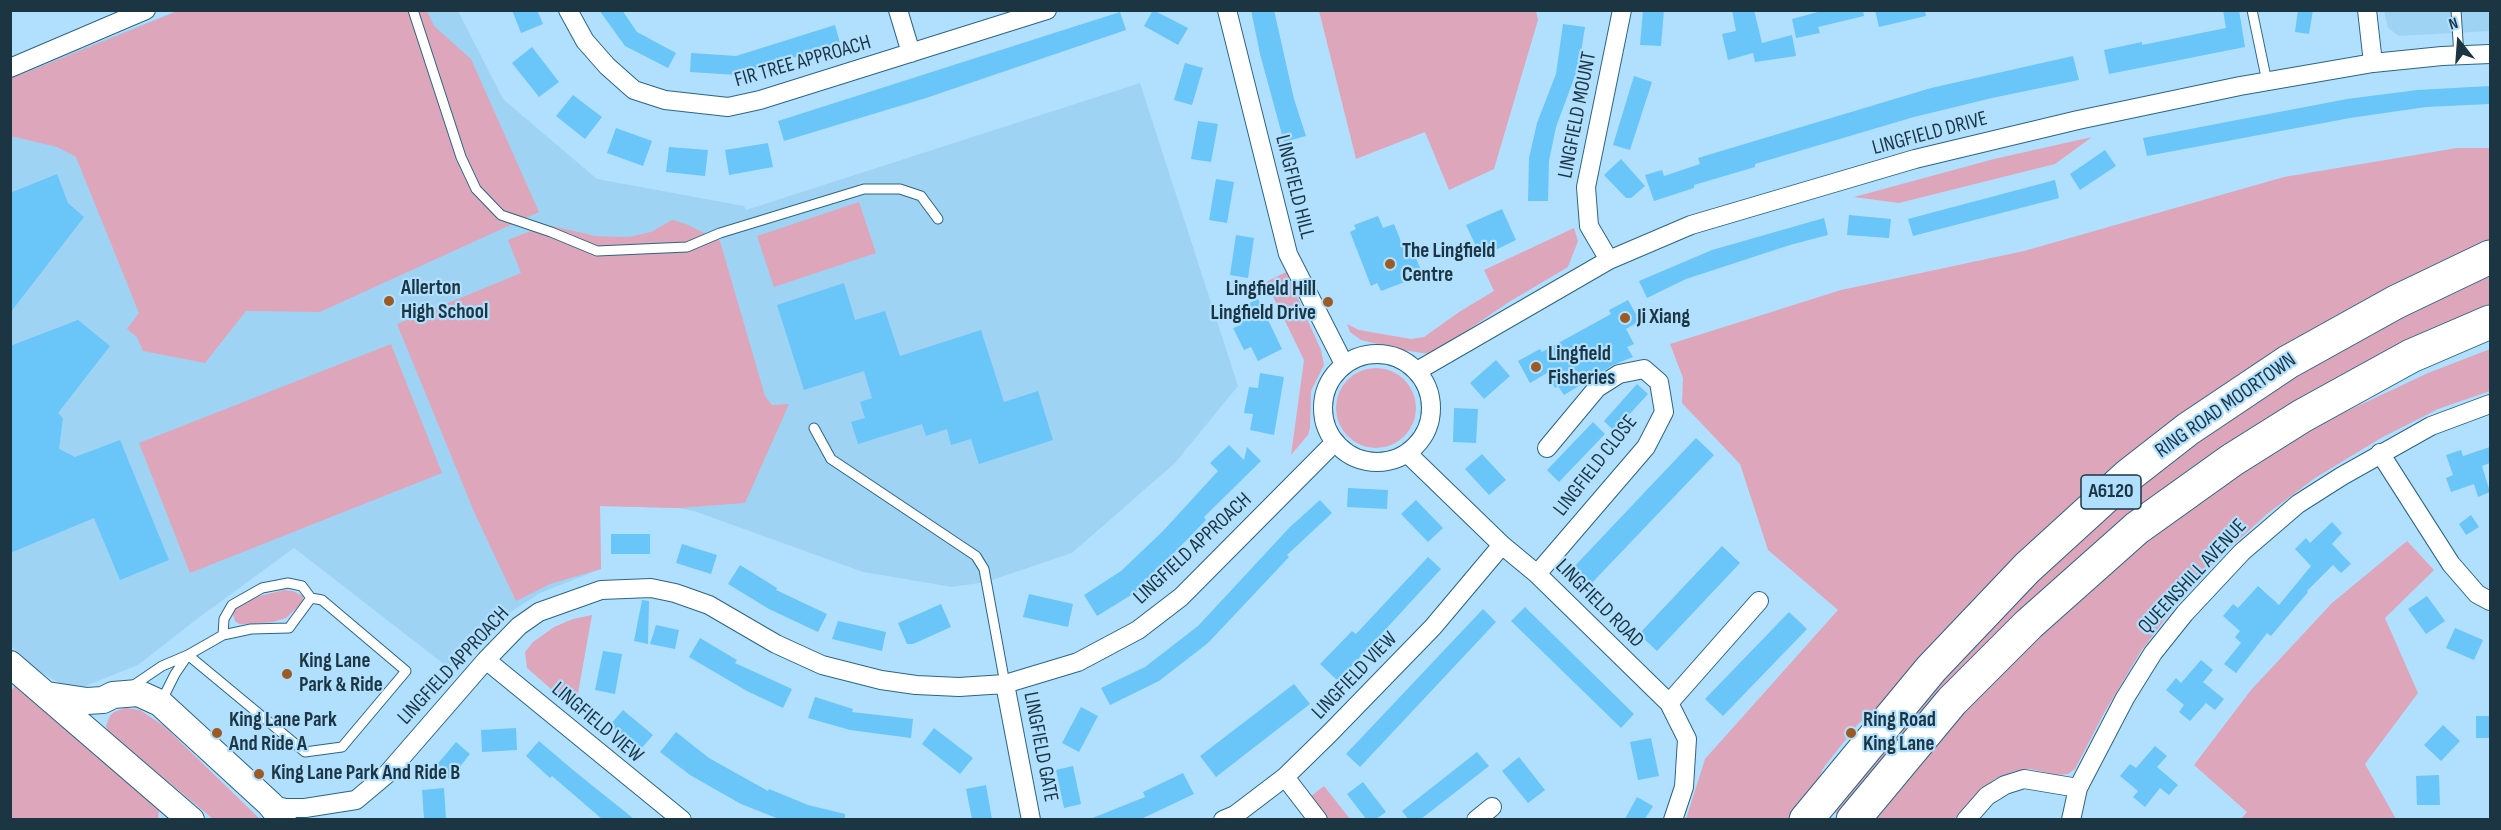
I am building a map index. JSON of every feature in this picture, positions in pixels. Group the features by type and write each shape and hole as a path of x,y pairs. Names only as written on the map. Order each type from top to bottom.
{"highway":[{"name":"RING ROAD MOORTOWN","path":"1806,819 1931,669 2026,568 2129,475 2188,429 2288,362 2396,302 2490,256"},
{"name":"A6120","path":"1853,819 1952,701 2029,624 2137,528 2232,460 2302,416 2411,356 2482,329"}],"street":[{"path":"10,68 146,10"},
{"name":"FIR TREE APPROACH","path":"568,10 585,41 606,66 634,90 665,100 728,106 760,100 1047,10"},
{"path":"898,10 911,53"},
{"name":"LINGFIELD HILL","path":"1227,10 1288,254 1344,364"},
{"name":"LINGFIELD MOUNT","path":"1609,260 1589,226 1586,187 1622,10"},
{"path":"2367,10 2373,63"},
{"name":"LINGFIELD DRIVE","path":"1417,371 1609,260 1691,225 1915,159 2078,120 2373,63 2490,54"},
{"path":"1386,354 1404,360 1417,371 1427,387 1431,400 1430,419 1421,440 1407,453 1394,459 1375,462 1357,459 1334,443 1325,426 1322,402 1327,384 1344,364 1361,355 1386,354"},
{"name":"LINGFIELD CLOSE","path":"1537,574 1646,447 1664,412 1659,382 1644,369 1619,374 1596,388 1547,448"},
{"name":"QUEENSHILL AVENUE","path":"2071,819 2078,788 2125,698 2153,653 2185,613 2242,552 2298,504 2380,453 2431,426 2490,404"},
{"name":"LINGFIELD APPROACH","path":"284,813 356,800 387,774 486,660 519,626 539,612 601,590 651,588 709,605 776,644 822,665 916,686 959,687 1005,684 1078,662 1138,630 1181,597 1334,443"},
{"name":"LINGFIELD ROAD","path":"1407,453 1502,545 1537,574 1669,703 1687,739 1684,788 1673,819"},
{"path":"2380,453 2451,564 2477,594 2490,601"},
{"name":"LINGFIELD VIEW","path":"1223,819 1235,814 1285,777 1433,627 1502,545"},
{"path":"1669,703 1759,601"},
{"name":"LINGFIELD VIEW","path":"486,660 681,819"},
{"path":"10,664 188,818"},
{"name":"LINGFIELD GATE","path":"1005,684 1032,819"},
{"path":"47,695 87,701 138,693 160,703 284,813"},
{"path":"98,741 93,717 99,703 112,697"},
{"path":"1285,777 1318,819"},
{"path":"1966,819 1987,796 2005,785 2024,779 2078,788"},
{"name":"LINGFIELD APPROACH","path":"324,819 345,802"},
{"path":"1476,819 1492,807"}],"lane":[{"path":"413,10 460,158 476,189 501,215 597,251 687,247 720,233 864,189 900,189 921,196 938,219"},
{"path":"2252,10 2267,82"},
{"path":"2456,10 2459,56"},
{"path":"814,428 831,459 976,556 984,569 1005,684"},
{"path":"188,655 305,752 342,747 406,671 322,600 311,598 302,586 288,583 262,588 232,605 224,619 223,635"},
{"path":"112,697 154,671 223,635 251,629 289,628 311,598"},
{"path":"160,703 188,655"}],"shaded area":[{"name":"Allerton High School","path":"176,11 458,11 503,99 597,179 744,206 746,210 1140,83 1238,386 1175,463 1072,553 986,582 952,587 863,572 694,511 678,508 600,506 601,569 540,593 506,615 449,668 294,548 138,665 73,691 37,670 11,646 10,77"},
{"path":"178,11 427,11 434,26 471,59 539,212 320,312 246,311 205,363 143,351 137,337 127,329 139,313 76,157 57,147 11,136 10,79"},
{"path":"1319,11 1536,11 1538,20 1494,169 1449,190 1425,132 1356,159"},
{"path":"2384,11 2490,11 2490,31 2399,36 2388,28"},
{"path":"2092,137 2055,164 1899,203 1854,197 1994,159"},
{"path":"2457,148 2490,148 2490,242 2297,341 1887,705 1859,723 1824,767 1811,794 1791,819 1686,819 1705,759 1838,610 1768,550 1740,464 1682,403 1683,378 1670,344 1841,290 2024,251 2284,177"},
{"path":"859,202 876,253 774,287 757,236"},
{"path":"672,220 686,224 720,241 765,396 772,405 789,404 745,503 678,508 600,506 601,569 550,584 516,601 475,514 397,324 521,273 508,240 543,226 553,226 595,236 629,237 651,232"},
{"path":"1574,228 1578,241 1568,267 1509,302 1437,351 1429,354 1403,350 1361,340 1350,332 1347,324 1359,330 1411,339 1424,337 1494,291 1484,270"},
{"path":"2490,269 2490,310 2219,454 1842,818 1829,808 1900,722 2117,497 2318,356"},
{"path":"1286,272 1321,350 1324,365 1311,391 1308,435 1291,455 1304,360 1266,282"},
{"path":"391,344 442,473 190,573 139,443"},
{"path":"2490,349 2490,391 2438,409 2381,438 2315,478 2267,514 2223,554 2175,606 2141,651 2104,713 2075,769 2068,774 2057,775 2031,769 2015,771 1995,779 1977,793 1954,819 1867,820 2001,667 2170,519 2255,460 2328,420 2428,373"},
{"path":"1376,368 1391,371 1404,380 1413,393 1416,408 1413,423 1404,436 1391,445 1376,448 1361,445 1348,436 1339,423 1336,408 1339,393 1348,380 1361,371"},
{"path":"2407,541 2434,570 2385,618 2418,693 2365,764 2396,819 2241,819 2247,812 2194,765 2251,690 2332,603"},
{"path":"284,590 303,596 303,602 286,618 254,624 239,624 235,621 233,614 236,608 256,597"},
{"path":"592,615 575,710 527,668 525,652 533,642 554,627 573,619"},
{"path":"18,682 160,801 158,819 11,820 11,691"},
{"path":"126,708 140,710 164,726 260,819 213,819 108,732 106,726 110,716"},
{"path":"1324,786 1350,819 1327,819 1310,797"}],"building":[{"path":"512,10 537,10 543,24 521,33"},
{"path":"599,10 622,10 637,32 676,53 668,68 625,46"},
{"path":"1153,10 1188,28 1178,45 1144,26"},
{"path":"1251,10 1274,10 1294,99 1306,136 1284,142 1260,54"},
{"path":"1643,10 1664,10 1661,46 1640,45"},
{"path":"1732,10 1754,10 1762,43 1792,35 1796,56 1755,62 1753,53 1728,60 1722,34 1736,31"},
{"path":"1825,10 1863,10 1864,16 1818,27 1820,33 1796,38 1792,19"},
{"path":"1875,10 1925,10 1926,16 1879,27"},
{"path":"2223,10 2239,10 2245,47 2109,74 2104,50 2142,42 2142,45 2226,28"},
{"path":"2298,10 2313,10 2309,34 2295,32"},
{"path":"1120,12 1126,30 926,98 784,141 778,121"},
{"path":"1563,24 1585,27 1579,65 1556,127 1549,161 1548,201 1528,201 1529,158 1537,123 1556,74"},
{"path":"835,25 840,43 737,75 690,72 691,53 736,56"},
{"path":"532,47 559,82 539,97 512,63"},
{"path":"2073,56 2079,80 1914,117 1755,164 1755,167 1694,185 1694,188 1654,201 1645,175 1662,170 1664,176 1700,164 1698,158 1931,88"},
{"path":"1185,63 1203,68 1192,105 1174,100"},
{"path":"1634,76 1652,82 1630,150 1613,145"},
{"path":"2490,86 2490,104 2426,107 2350,118 2147,156 2143,138 2347,99 2417,90"},
{"path":"573,95 602,117 585,139 556,116"},
{"path":"1198,121 1218,124 1211,162 1191,159"},
{"path":"616,128 652,141 643,166 607,153"},
{"path":"768,143 773,167 729,175 725,150"},
{"path":"669,147 708,150 705,176 666,172"},
{"path":"2105,150 2116,166 2080,190 2070,174"},
{"path":"1621,159 1645,186 1631,198 1626,198 1604,175"},
{"path":"57,174 68,203 84,217 10,313 10,193"},
{"path":"1216,179 1234,182 1227,223 1209,220"},
{"path":"2055,180 2059,198 1913,236 1908,219"},
{"path":"1502,209 1516,240 1481,257 1466,225"},
{"path":"1849,215 1891,219 1889,238 1847,235"},
{"name":"The Lingfield Centre","path":"1378,216 1383,228 1394,224 1406,254 1413,251 1423,275 1381,291 1377,283 1371,286 1350,232 1356,229 1354,225"},
{"path":"1824,218 1828,235 1686,279 1647,298 1639,281 1712,250"},
{"path":"1236,235 1254,238 1248,278 1230,275"},
{"path":"844,283 855,320 885,311 900,356 981,330 1004,402 1038,391 1053,440 979,464 971,439 951,445 947,429 926,436 922,424 858,444 851,422 865,418 860,402 872,398 864,371 804,390 777,305"},
{"path":"1258,299 1282,349 1258,361 1251,347 1244,350 1233,328 1241,325 1234,310"},
{"path":"1628,300 1640,321 1626,329 1634,344 1627,347 1633,357 1613,365 1564,395 1558,386 1555,388 1547,373 1530,383 1518,361 1540,349 1542,352 1611,314 1609,310"},
{"path":"78,320 110,346 58,413 63,418 59,449 75,457 120,440 169,560 120,580 94,518 10,553 10,346"},
{"path":"1496,360 1510,376 1484,399 1470,383"},
{"path":"1260,373 1284,377 1274,435 1250,430 1253,414 1244,413 1249,387 1258,388"},
{"path":"1637,384 1648,394 1614,431 1604,421"},
{"path":"1454,408 1478,409 1476,443 1453,442"},
{"path":"1593,422 1605,434 1559,482 1547,470"},
{"path":"1696,438 1714,455 1589,586 1571,570"},
{"path":"1229,445 1244,460 1247,447 1261,461 1204,517 1206,520 1136,592 1097,616 1084,595 1121,571 1163,531 1218,471 1210,463"},
{"path":"2490,447 2490,463 2482,466 2490,492 2478,497 2474,484 2451,492 2446,478 2453,475 2446,455 2461,450 2463,456"},
{"path":"1482,454 1506,480 1489,495 1465,469"},
{"path":"1348,488 1388,490 1387,509 1347,507"},
{"path":"1320,500 1332,513 1287,555 1289,557 1208,643 1159,681 1110,705 1101,688 1145,667 1198,626 1290,527"},
{"path":"1416,500 1443,528 1428,542 1401,514"},
{"path":"2471,515 2479,527 2466,535 2459,524"},
{"path":"2332,522 2342,533 2332,544 2351,564 2341,573 2333,565 2307,591 2271,636 2267,633 2236,673 2224,664 2241,643 2235,637 2240,631 2223,616 2233,604 2238,608 2258,586 2279,605 2311,566 2295,549 2306,538 2310,543"},
{"path":"611,534 650,534 650,554 611,554"},
{"path":"682,544 717,555 711,574 676,563"},
{"path":"1722,546 1740,563 1657,651 1639,634"},
{"path":"1428,557 1441,569 1338,681 1320,664 1352,631 1356,634"},
{"path":"740,565 777,588 776,590 827,614 818,632 769,609 728,584"},
{"path":"1029,594 1073,604 1068,627 1023,617"},
{"path":"2427,596 2445,621 2426,634 2408,609"},
{"path":"642,600 649,601 648,644 634,641"},
{"path":"941,604 951,627 913,644 907,644 898,623"},
{"path":"1525,607 1634,714 1621,728 1511,621"},
{"path":"1483,609 1496,622 1360,767 1346,754"},
{"path":"1789,612 1807,629 1723,716 1705,699"},
{"path":"838,621 886,632 882,651 832,639"},
{"path":"656,625 679,630 675,649 650,644"},
{"path":"2455,628 2483,640 2474,660 2446,648"},
{"path":"700,638 737,660 735,663 792,689 783,708 747,691 689,657"},
{"path":"603,651 622,654 615,694 595,690"},
{"path":"2201,660 2213,670 2203,682 2224,699 2215,710 2206,703 2190,721 2179,712 2184,705 2166,690 2176,678 2181,683"},
{"path":"1294,684 1310,704 1216,777 1200,756"},
{"path":"815,697 853,709 852,712 913,719 911,738 850,730 808,718"},
{"path":"1081,707 1098,716 1079,752 1062,743"},
{"path":"623,710 653,735 640,750 610,725"},
{"path":"2476,716 2490,716 2490,738 2476,738"},
{"path":"2443,725 2460,741 2441,761 2424,745"},
{"path":"516,728 517,750 482,752 481,730"},
{"path":"934,728 973,758 960,774 922,744"},
{"path":"676,732 709,758 768,791 769,789 808,805 845,814 845,819 779,819 741,804 690,775 660,752"},
{"path":"1651,738 1659,776 1638,780 1630,742"},
{"path":"539,741 634,819 602,819 552,776 550,778 526,756"},
{"path":"456,742 470,754 450,779 435,767"},
{"path":"2155,746 2167,756 2157,767 2178,785 2169,795 2160,788 2145,807 2133,797 2138,791 2120,776 2130,764 2136,768"},
{"path":"1477,752 1489,766 1421,819 1408,819 1402,811"},
{"path":"1519,757 1545,790 1528,803 1502,771"},
{"path":"1073,766 1081,804 1064,808 1056,770"},
{"path":"1183,773 1194,794 1141,819 1090,819 1145,797 1143,792"},
{"path":"2439,775 2440,805 2417,805 2416,776"},
{"path":"1363,782 1386,812 1376,819 1366,819 1347,794"},
{"path":"986,785 992,819 972,819 966,789"},
{"path":"444,788 446,819 424,819 422,790"},
{"path":"1637,797 1653,806 1645,819 1625,819"}],"place":[{"name":"The Lingfield Centre","path":"1390,264"},
{"name":"Allerton High School","path":"389,301"},
{"name":"Lingfield Hill Lingfield Drive","path":"1328,302"},
{"name":"Ji Xiang","path":"1625,318"},
{"name":"Lingfield Fisheries","path":"1536,367"},
{"name":"King Lane Park & Ride","path":"287,674"},
{"name":"King Lane Park And Ride A","path":"217,733"},
{"name":"Ring Road King Lane","path":"1851,733"},
{"name":"King Lane Park And Ride B","path":"259,774"}]}
